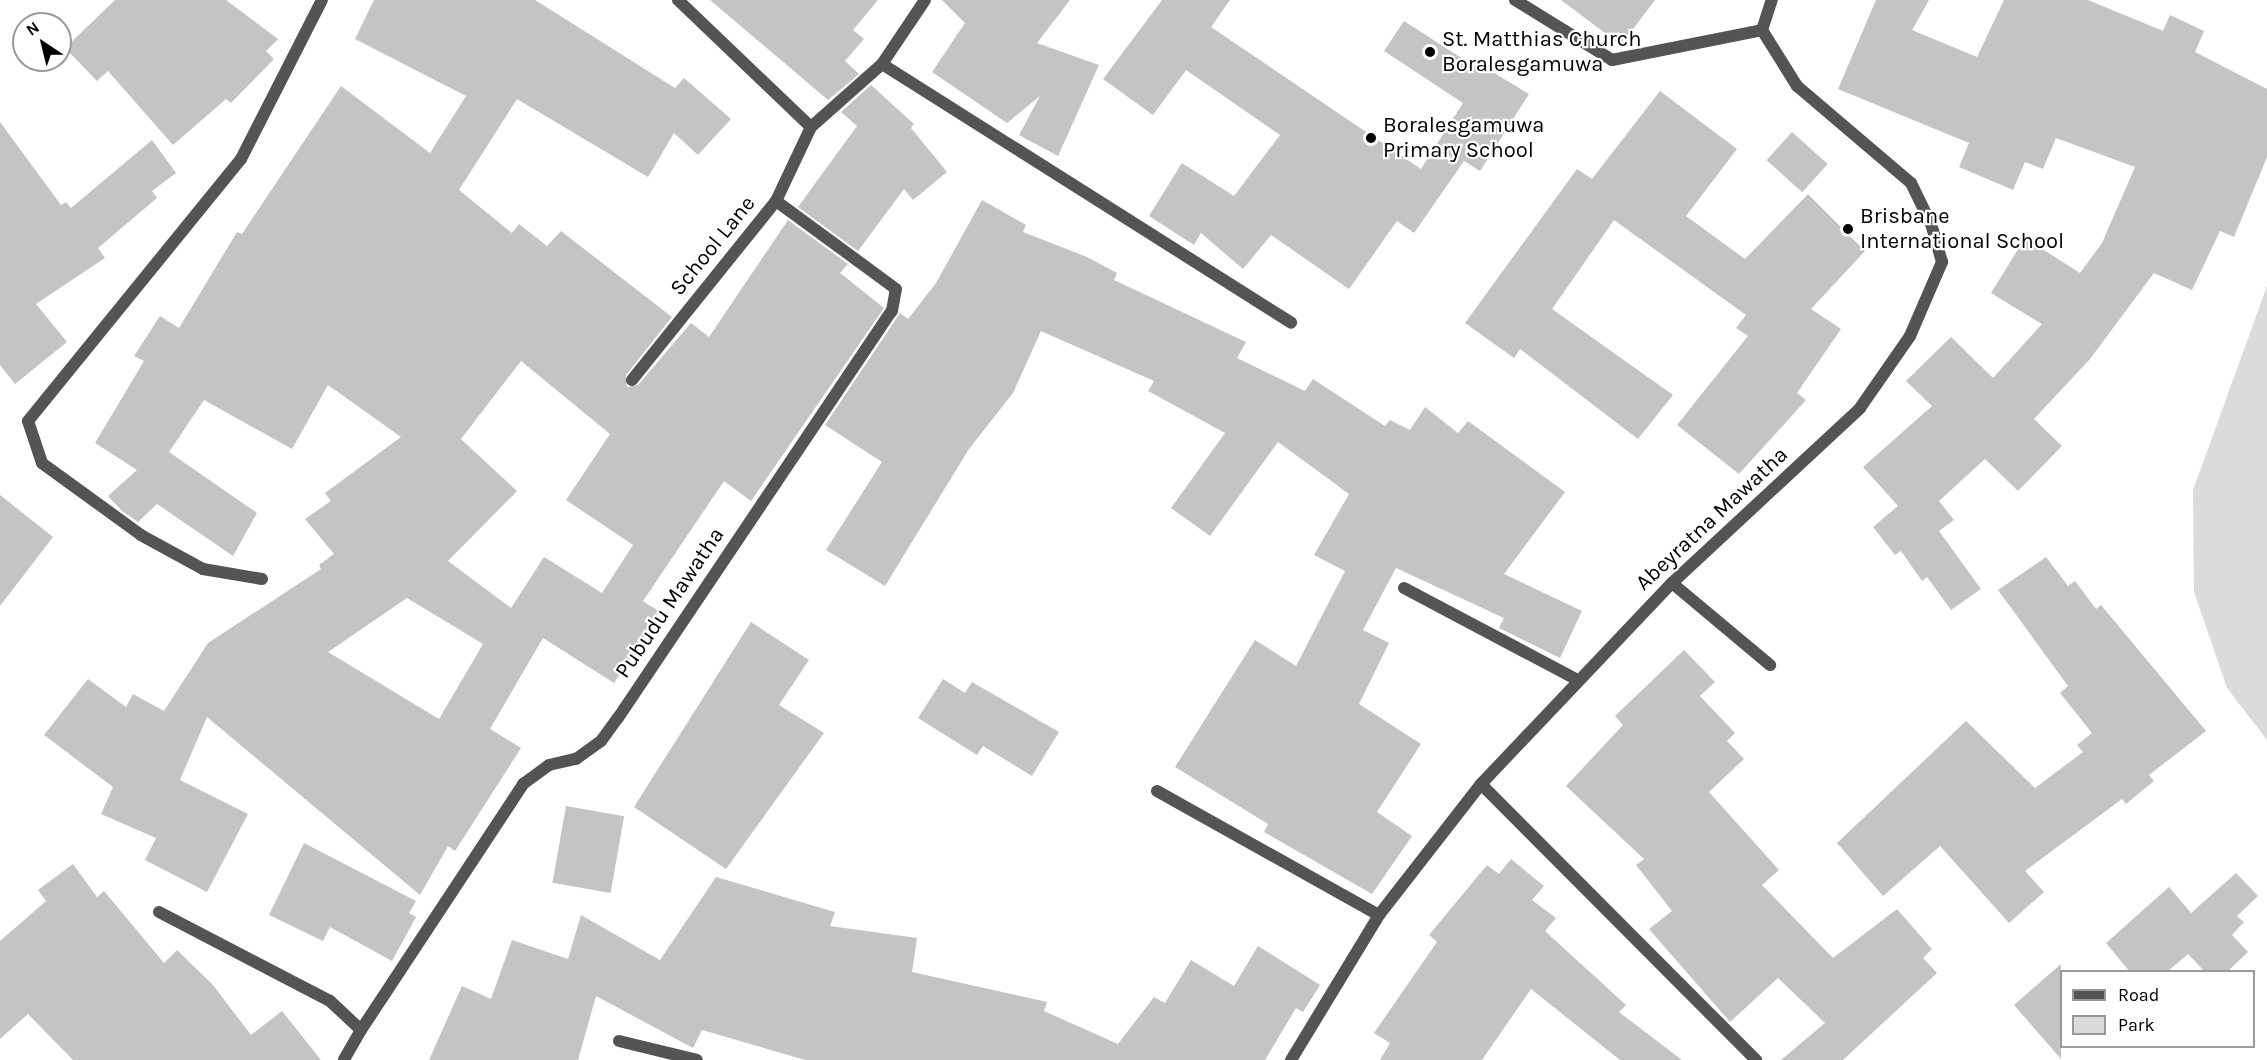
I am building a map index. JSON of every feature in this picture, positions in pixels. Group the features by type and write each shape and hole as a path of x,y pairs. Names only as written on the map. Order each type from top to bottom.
{"street":[{"path":"262,579 204,569 141,535 42,463 28,421 241,159 322,0"},
{"path":"678,0 811,127"},
{"name":"School Lane","path":"632,380 776,201 811,127 882,64 926,0"},
{"path":"1515,0 1612,60 1762,30 1772,0"},
{"name":"Abeyratna Mawatha","path":"1291,1060 1379,915 1481,784 1672,583 1860,408 1910,336 1942,262 1911,183 1797,87 1762,30"},
{"path":"882,64 1291,323"},
{"name":"Pubudu Mawatha","path":"361,1030 523,784 549,765 576,759 612,726 892,310 896,289 776,201"},
{"path":"1672,583 1770,665"},
{"path":"1404,588 1578,680"},
{"path":"1481,784 1755,1060"},
{"path":"1157,790 1379,915"},
{"path":"159,912 330,1001 361,1030 344,1060"},
{"path":"619,1041 697,1060"}],"green space":[{"path":"2267,286 2267,740 2227,688 2194,592 2193,490"}],"building":[{"path":"115,0 226,0 278,39 266,51 274,59 231,103 226,99 173,145 108,71 97,81 72,55 72,41"},
{"path":"374,0 535,0 675,88 684,78 731,119 698,155 674,133 648,177 517,99 459,190 512,233 519,224 547,246 561,231 672,317 626,375 627,387 638,385 691,323 709,337 788,220 848,264 840,273 884,308 751,501 724,481 643,601 660,612 614,683 543,638 490,729 521,748 455,851 448,846 420,895 207,717 180,780 248,814 207,892 145,860 156,838 101,814 113,787 44,735 88,679 126,707 133,694 164,711 208,643 321,569 319,565 334,554 305,519 331,501 325,493 401,437 328,385 292,449 204,400 169,452 257,513 233,556 157,504 138,522 122,511 108,496 137,470 95,443 144,361 134,356 160,316 179,328 237,232 242,234 341,86 430,153 466,96 355,39","holes":["521,361 610,434 566,500 633,545 602,593 544,557 511,608 448,561 517,491 461,439","407,598 483,644 439,719 328,652"]},
{"path":"710,0 878,0 853,30 864,39 845,61 859,74 828,100"},
{"path":"942,0 1070,0 1037,43 1099,65 1058,156 1019,135 1040,96 1007,123 932,72 965,23"},
{"path":"1162,0 1230,0 1211,27 1421,169 1463,103 1384,51 1404,21 1483,72 1486,68 1529,94 1480,171 1464,161 1414,233 1397,221 1349,289 1271,235 1243,269 1201,233 1194,245 1149,216 1182,163 1234,196 1280,135 1186,70 1153,115 1103,79"},
{"path":"1561,0 1655,0 1621,45"},
{"path":"1876,0 1929,0 1912,30 1977,57 2004,0 2088,0 2163,31 2170,15 2204,31 2195,52 2267,89 2267,157 2234,237 2220,231 2192,290 2154,273 2090,359 2034,419 2062,446 2018,491 1985,459 1939,501 1954,520 1939,531 1981,589 1951,610 1927,577 1922,581 1901,551 1895,555 1873,527 1898,506 1863,467 1932,406 1906,381 1951,337 1993,378 2042,324 1991,293 2025,238 2080,273 2102,243 2135,167 2056,138 2043,169 2025,162 2013,190 1959,167 1969,143 1838,89"},
{"path":"871,85 914,124 911,128 947,172 913,200 904,189 858,251 798,207 857,126 841,112"},
{"path":"1660,91 1737,149 1686,216 1745,259 1808,194 1865,251 1811,309 1841,329 1797,393 1806,400 1739,474 1677,425 1748,336 1736,328 1746,315 1614,220 1552,309 1673,395 1638,439 1520,349 1514,358 1465,323 1577,169 1592,179"},
{"path":"0,122 61,205 66,202 71,208 152,140 176,173 152,191 157,198 98,248 105,258 36,304 67,342 15,384 0,365"},
{"path":"1792,132 1828,164 1802,192 1767,160"},
{"path":"982,200 1026,225 1023,232 1087,257 1117,273 1114,280 1246,342 1237,358 1305,391 1313,379 1385,426 1390,420 1410,430 1425,407 1458,433 1468,421 1565,492 1504,574 1582,611 1560,658 1499,628 1504,618 1396,568 1363,630 1389,643 1359,704 1421,744 1377,812 1412,836 1372,894 1264,832 1268,824 1175,767 1255,640 1296,666 1345,571 1314,555 1349,494 1278,442 1210,536 1171,508 1225,433 1148,391 1154,381 1041,331 1013,393 969,449 885,586 826,550 882,462 825,425 900,313 908,319 936,283"},
{"path":"0,495 53,537 0,606"},
{"path":"2046,557 2068,586 2075,581 2096,609 2101,605 2206,731 2149,775 2154,781 2126,804 2122,799 2025,871 2044,892 2009,923 1940,846 1883,896 1837,843 1966,721 2035,788 2083,752 2077,745 2092,733 2060,693 2068,686 1998,590"},
{"path":"751,622 809,660 779,705 824,733 726,869 634,807"},
{"path":"1684,650 1715,682 1700,696 1735,733 1727,741 1744,759 1709,792 1779,870 1762,885 1833,958 1897,909 1932,949 1923,958 1937,973 1843,1060 1781,1060 1825,1023 1778,978 1730,1022 1649,929 1672,911 1636,865 1644,859 1566,786 1623,725 1615,716"},
{"path":"943,679 965,693 972,682 1059,732 1032,776 983,746 977,755 918,718"},
{"path":"566,806 624,816 611,893 552,883"},
{"path":"304,843 416,901 409,913 416,917 392,961 330,927 323,941 269,915"},
{"path":"1511,859 1544,886 1532,900 1556,918 1545,931 1626,1005 1619,1012 1682,1060 1620,1060 1531,989 1482,1060 1380,1060 1390,1043 1374,1033 1437,942 1429,935 1487,865 1499,874"},
{"path":"73,864 97,897 104,891 164,963 177,950 213,985 251,1035 282,1011 321,1060 73,1060 28,1014 0,1039 0,941 46,901 38,890"},
{"path":"2236,873 2258,896 2237,916 2244,922 2232,935 2248,952 2229,970 2203,970 2188,954 2169,970 2128,970 2106,943 2169,887 2191,913"},
{"path":"716,877 835,912 830,926 917,938 912,972 1047,1002 1044,1011 1118,1044 1154,997 1165,1003 1191,960 1234,986 1258,946 1320,985 1303,1012 1296,1008 1265,1060 805,1060 702,1030 693,1048 596,996 578,1060 429,1060 462,986 491,999 512,940 568,959 581,915 660,960"},
{"path":"2061,964 2061,1059 2014,1005"}],"place":[{"name":"St. Matthias Church Boralesgamuwa","path":"1430,52"},
{"name":"Boralesgamuwa Primary School","path":"1371,138"},
{"name":"Brisbane International School","path":"1848,229"}]}
